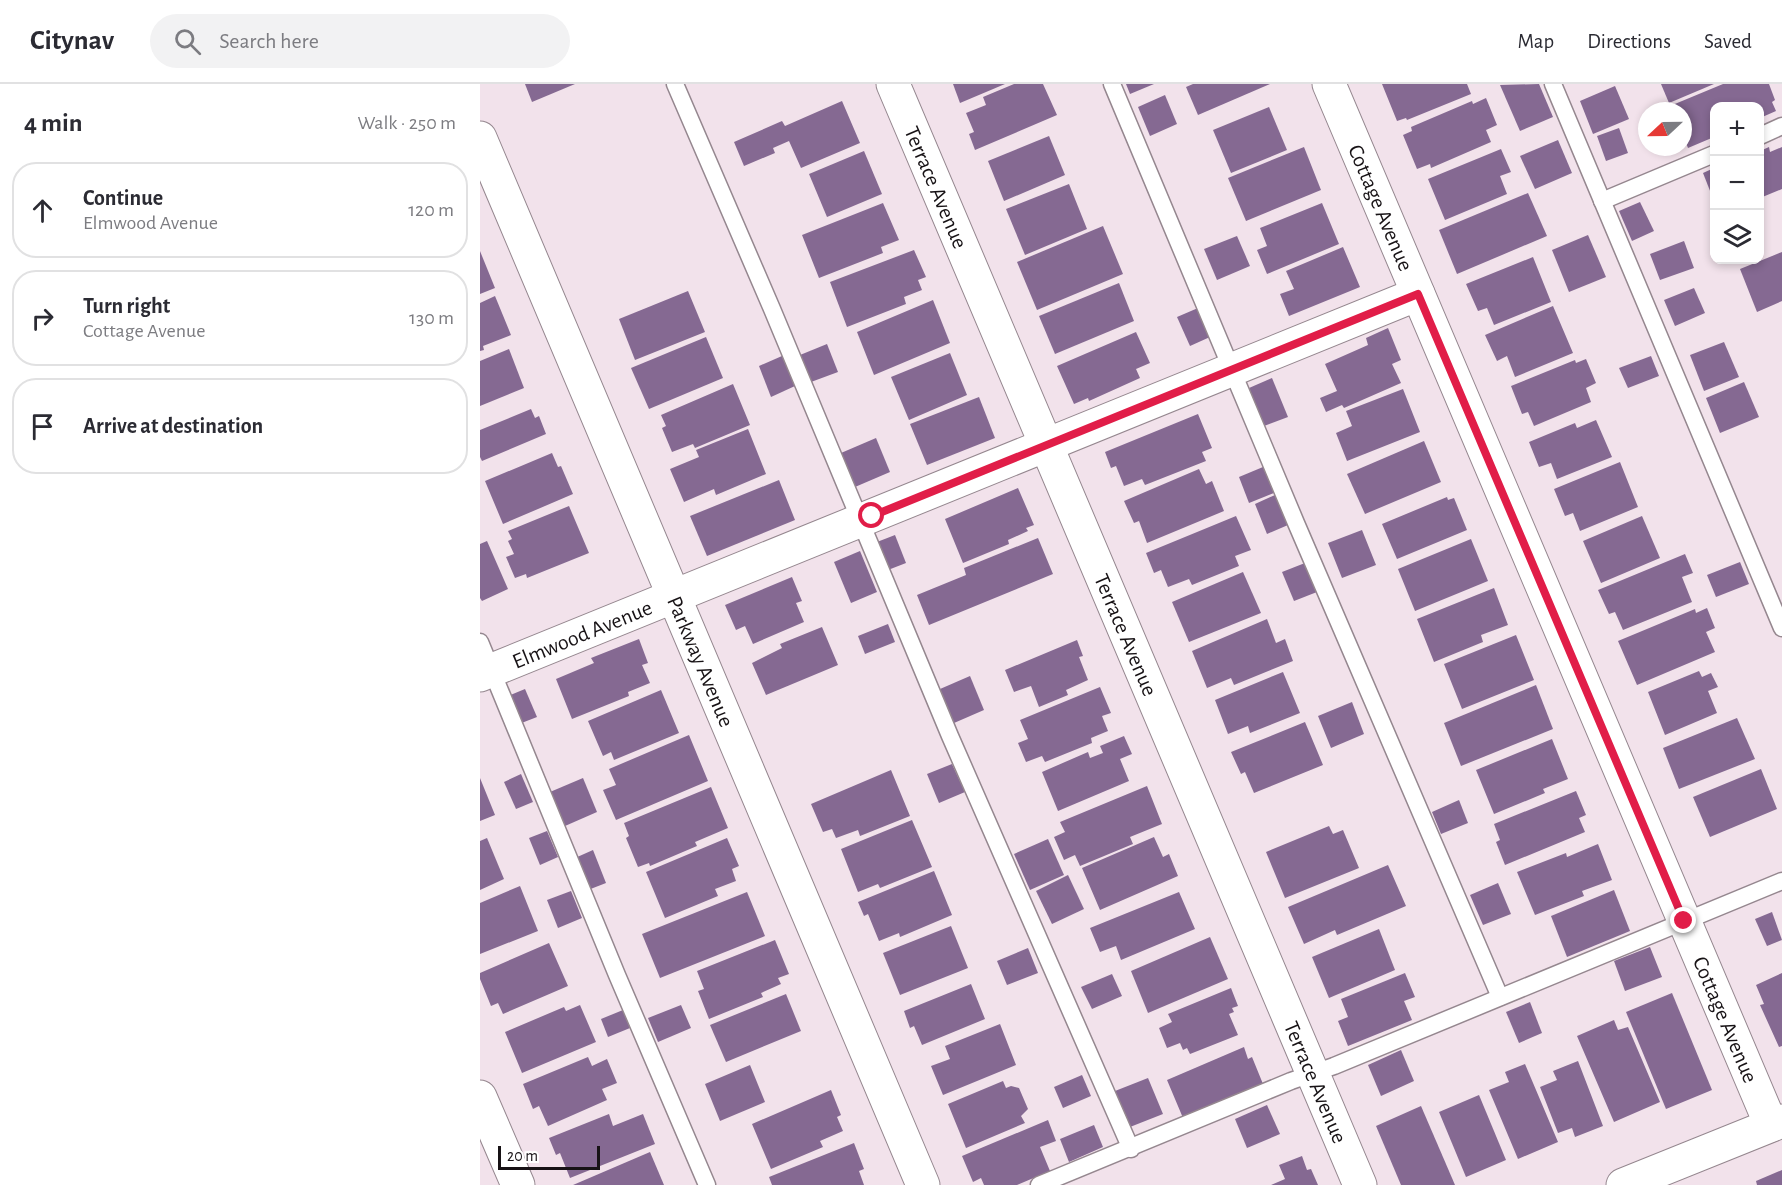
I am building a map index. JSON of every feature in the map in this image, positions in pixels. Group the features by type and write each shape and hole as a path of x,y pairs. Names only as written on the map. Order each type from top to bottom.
{"street":[{"name":"Terrace Avenue","path":"893,84 1360,1185"},
{"name":"Cottage Avenue","path":"1329,84 1684,921 1777,1123"},
{"name":"Parkway Avenue","path":"480,138 923,1185"},
{"name":"Elmwood Avenue","path":"484,663 674,596 1418,294"},
{"path":"480,1097 518,1185"},
{"path":"1623,1185 1777,1123"}],"lane":[{"path":"675,84 950,736 1131,1149"},
{"path":"1112,84 1296,523 1500,997"},
{"path":"1553,84 1782,628"},
{"path":"1764,134 1782,126"},
{"path":"1602,201 1710,156"},
{"path":"484,663 707,1185"},
{"path":"1039,1185 1782,881"}],"building":[{"path":"525,84 575,84 532,102"},
{"path":"953,84 1005,84 960,103"},
{"path":"1014,84 1043,84 1057,115 975,150 969,134 974,132 966,113 986,105 983,97"},
{"path":"1126,84 1154,84 1130,94"},
{"path":"1193,84 1270,84 1198,115 1186,87"},
{"path":"1382,84 1467,84 1471,94 1407,120 1406,118 1397,121"},
{"path":"1539,84 1553,117 1520,131 1500,85"},
{"path":"1661,84 1714,84 1671,102 1669,102"},
{"path":"1723,84 1769,84 1776,111 1764,116 1764,102 1710,102 1710,139 1692,146 1692,102 1680,102"},
{"path":"1615,86 1629,119 1593,134 1580,101"},
{"path":"1165,95 1177,124 1150,136 1138,107"},
{"path":"1486,98 1497,125 1486,130 1491,142 1431,168 1430,164 1417,169 1403,135 1412,131 1411,127 1472,101 1473,104"},
{"path":"842,101 860,143 801,168 789,141 773,148 775,153 744,166 734,142 782,121 785,126"},
{"path":"1269,107 1287,150 1231,173 1213,130"},
{"path":"1619,128 1628,153 1606,161 1597,136"},
{"path":"1049,136 1065,175 1004,201 988,161"},
{"path":"1558,140 1572,173 1535,189 1520,156"},
{"path":"1304,147 1321,190 1246,221 1228,178"},
{"path":"1769,147 1770,152 1782,147 1782,189 1764,196 1764,156 1764,149"},
{"path":"1501,149 1511,172 1500,176 1507,194 1445,220 1428,179"},
{"path":"864,151 882,194 827,217 809,174"},
{"path":"1710,170 1710,191 1703,173"},
{"path":"1069,184 1087,229 1025,255 1006,209"},
{"path":"1528,193 1547,236 1457,274 1439,230"},
{"path":"1640,202 1654,231 1632,241 1619,211"},
{"path":"883,203 899,240 881,247 883,253 819,278 802,235"},
{"path":"1322,203 1339,244 1267,274 1257,250 1267,246 1260,228"},
{"path":"1103,226 1123,274 1037,310 1017,262"},
{"path":"1588,235 1606,277 1569,292 1552,250"},
{"path":"1237,236 1250,266 1217,280 1204,249"},
{"path":"1684,241 1694,268 1660,280 1650,254"},
{"path":"1343,247 1360,287 1289,316 1280,294 1294,289 1286,271"},
{"path":"914,250 926,277 918,280 922,290 904,297 906,304 847,327 830,282"},
{"path":"480,251 495,288 480,294"},
{"path":"1782,252 1782,301 1757,312 1740,269 1752,264 1764,264 1764,259"},
{"path":"1533,257 1551,302 1494,325 1487,308 1478,311 1466,284"},
{"path":"1119,283 1134,321 1055,354 1039,316"},
{"path":"1694,288 1705,313 1675,326 1664,300"},
{"path":"688,291 705,332 635,360 619,319"},
{"path":"495,296 511,335 483,346 484,350 480,351 480,303"},
{"path":"933,300 950,343 874,375 857,332"},
{"path":"1553,306 1573,353 1515,377 1507,356 1497,361 1485,335"},
{"path":"1198,308 1210,337 1190,346 1177,317"},
{"path":"1388,328 1401,360 1392,364 1401,383 1344,408 1342,405 1326,412 1320,398 1337,391 1325,364 1368,345 1366,338"},
{"path":"1136,332 1150,363 1136,369 1140,378 1089,401 1088,398 1074,404 1057,366"},
{"path":"706,337 723,378 649,409 631,368"},
{"path":"1724,342 1739,377 1704,391 1690,355"},
{"path":"827,344 838,372 811,382 800,355"},
{"path":"509,349 524,388 480,406 480,361"},
{"path":"950,353 967,395 909,420 891,377"},
{"path":"782,356 795,386 771,397 759,366"},
{"path":"1651,356 1659,376 1628,388 1619,368"},
{"path":"1586,359 1596,383 1586,388 1591,402 1534,426 1528,412 1522,414 1511,386 1575,360 1576,363"},
{"path":"1272,378 1288,417 1264,426 1249,388"},
{"path":"1744,382 1759,417 1720,433 1706,398"},
{"path":"733,384 750,425 695,448 693,444 672,452 662,428 666,426 661,415"},
{"path":"1403,389 1420,432 1347,461 1336,433 1352,426 1346,411"},
{"path":"979,397 995,438 927,465 910,424"},
{"path":"531,409 535,418 539,416 546,434 482,461 480,430"},
{"path":"1198,414 1212,448 1202,452 1206,461 1145,485 1142,479 1124,486 1116,466 1111,468 1105,452"},
{"path":"1596,420 1612,457 1557,479 1551,463 1539,467 1529,442 1575,423 1577,428"},
{"path":"748,429 766,474 716,495 714,489 684,502 670,469 699,457 696,450"},
{"path":"876,438 890,472 855,487 841,453"},
{"path":"1424,441 1441,482 1365,514 1347,474"},
{"path":"552,453 558,467 561,466 573,494 503,524 485,481"},
{"path":"1620,462 1638,507 1580,531 1573,513 1565,516 1554,489"},
{"path":"1263,467 1274,493 1249,503 1239,477"},
{"path":"1199,469 1206,484 1212,481 1224,511 1147,543 1139,521 1134,523 1124,501"},
{"path":"779,480 795,520 707,556 690,516"},
{"path":"1018,488 1034,525 1026,528 1028,531 1008,540 1009,544 963,563 945,519"},
{"path":"1275,495 1288,525 1267,534 1255,504"},
{"path":"1447,497 1448,500 1454,498 1467,530 1397,559 1382,524"},
{"path":"569,506 589,553 527,578 526,574 515,578 506,557 514,554 508,541 512,539 508,531"},
{"path":"1236,516 1251,550 1235,556 1239,566 1192,585 1189,579 1168,587 1161,570 1154,573 1146,553"},
{"path":"1642,516 1660,558 1601,583 1583,541"},
{"path":"1362,530 1376,565 1342,578 1328,543"},
{"path":"895,535 906,563 888,570 877,542"},
{"path":"1038,538 1053,574 929,625 917,595 966,575 964,568"},
{"path":"1471,539 1488,581 1415,611 1398,569"},
{"path":"487,541 508,589 482,601 480,598 480,544"},
{"path":"860,551 877,592 851,603 834,562"},
{"path":"1685,554 1693,573 1682,577 1692,602 1623,630 1615,612 1609,614 1598,590"},
{"path":"1740,562 1749,584 1716,597 1707,575"},
{"path":"1305,563 1317,592 1294,601 1282,572"},
{"path":"1243,572 1261,613 1189,642 1172,602"},
{"path":"792,577 802,601 796,603 804,622 753,644 745,626 736,630 725,605"},
{"path":"1494,588 1508,625 1481,635 1483,642 1434,662 1417,619"},
{"path":"1707,608 1715,628 1706,632 1715,652 1637,685 1618,641 1695,609 1696,613"},
{"path":"1267,619 1276,643 1285,639 1293,661 1234,685 1231,678 1207,688 1192,651"},
{"path":"888,624 895,642 865,654 858,636"},
{"path":"822,627 838,665 766,695 752,663 782,648 780,644"},
{"path":"1516,635 1534,680 1462,709 1444,664"},
{"path":"639,639 648,663 642,665 650,683 628,692 629,696 572,719 556,679 594,663 591,658"},
{"path":"1077,640 1083,656 1079,657 1088,680 1066,690 1068,695 1039,707 1031,686 1014,692 1005,670"},
{"path":"1699,671 1702,677 1711,673 1718,687 1708,691 1717,713 1665,735 1648,692"},
{"path":"1283,672 1300,713 1250,733 1248,726 1228,734 1215,700"},
{"path":"970,676 984,710 954,723 940,689"},
{"path":"1536,685 1553,729 1461,766 1444,723"},
{"path":"1100,687 1111,713 1102,716 1108,731 1091,738 1092,743 1045,762 1042,756 1026,762 1018,743 1028,739 1020,720"},
{"path":"525,689 537,717 519,724 508,696"},
{"path":"661,690 679,733 614,760 611,752 603,756 588,721"},
{"path":"1352,702 1364,734 1331,748 1318,716"},
{"path":"1737,718 1755,759 1679,789 1663,748"},
{"path":"1305,722 1323,765 1254,793 1245,772 1241,774 1231,752"},
{"path":"689,735 708,781 616,820 603,790 616,785 609,769"},
{"path":"1124,736 1132,754 1120,759 1129,781 1058,811 1042,772 1088,752 1090,758 1103,753 1100,746"},
{"path":"1552,739 1568,779 1543,789 1545,793 1494,814 1476,770"},
{"path":"952,764 965,792 939,803 927,774"},
{"path":"1761,769 1777,809 1710,837 1693,797"},
{"path":"891,770 910,816 860,836 858,830 836,838 832,829 823,832 811,804"},
{"path":"521,774 533,802 516,809 504,782"},
{"path":"480,778 495,815 480,821"},
{"path":"583,778 597,812 565,826 550,792"},
{"path":"1147,786 1162,824 1130,837 1133,844 1080,866 1075,855 1064,860 1054,837 1065,832 1060,822"},
{"path":"711,787 728,828 695,842 697,846 650,866 649,863 638,867 626,838 629,836 624,823"},
{"path":"1576,791 1586,815 1579,818 1585,832 1505,865 1496,842 1500,840 1494,824"},
{"path":"1459,800 1468,823 1441,834 1432,812"},
{"path":"912,820 932,867 880,888 878,884 858,892 841,849"},
{"path":"1329,826 1333,834 1343,830 1359,868 1285,898 1266,852"},
{"path":"547,831 558,857 540,865 529,838"},
{"path":"1154,837 1163,857 1169,854 1178,876 1100,910 1082,868"},
{"path":"487,838 504,879 480,890 480,841"},
{"path":"727,838 739,866 732,869 736,881 715,889 718,896 665,918 646,872"},
{"path":"1048,839 1064,875 1030,890 1014,854"},
{"path":"1598,844 1612,880 1582,891 1584,896 1535,915 1517,872 1566,853 1567,857"},
{"path":"593,850 606,883 588,890 575,858"},
{"path":"1388,865 1406,906 1337,935 1335,930 1304,944 1288,907"},
{"path":"934,871 952,915 900,937 899,933 879,941 868,914 864,916 858,902"},
{"path":"1068,875 1084,909 1052,924 1036,891"},
{"path":"1498,883 1511,914 1483,925 1470,895"},
{"path":"520,886 538,931 480,954 480,903"},
{"path":"1614,890 1630,931 1567,957 1551,916"},
{"path":"571,891 582,918 558,928 547,900"},
{"path":"747,892 765,936 660,978 642,934"},
{"path":"1179,892 1195,929 1121,960 1116,946 1100,952 1090,928"},
{"path":"1772,912 1782,940 1767,946 1755,919"},
{"path":"951,926 968,968 900,995 883,953"},
{"path":"1379,929 1395,970 1329,998 1312,957"},
{"path":"1210,937 1228,979 1148,1013 1131,971"},
{"path":"775,940 789,974 778,978 781,984 761,993 763,997 709,1019 698,991 704,989 697,971"},
{"path":"549,943 568,986 503,1014 498,1003 491,1006 480,979 480,973"},
{"path":"1650,947 1662,977 1625,991 1614,961"},
{"path":"1028,948 1038,973 1007,985 997,961"},
{"path":"1405,973 1415,997 1404,1001 1412,1020 1348,1046 1338,1021 1348,1017 1341,999"},
{"path":"1782,973 1782,1046 1779,1047 1760,1005 1764,1004 1756,985"},
{"path":"1112,974 1122,996 1092,1009 1081,987"},
{"path":"971,984 985,1019 922,1045 914,1026 910,1028 904,1011"},
{"path":"1231,988 1238,1006 1232,1008 1234,1012 1229,1014 1238,1035 1190,1054 1187,1048 1183,1050 1180,1043 1167,1048 1159,1028 1172,1022 1168,1014"},
{"path":"1672,993 1712,1090 1666,1109 1626,1012"},
{"path":"786,994 801,1031 726,1062 710,1025"},
{"path":"1530,1002 1542,1033 1519,1043 1506,1012"},
{"path":"580,1005 596,1042 522,1073 505,1032 564,1007 566,1011"},
{"path":"681,1005 691,1028 658,1042 648,1018"},
{"path":"623,1010 630,1028 608,1037 601,1019"},
{"path":"1614,1020 1618,1030 1628,1027 1660,1102 1614,1122 1577,1036"},
{"path":"1000,1024 1016,1065 943,1095 931,1066 950,1059 945,1046"},
{"path":"1244,1047 1248,1059 1252,1057 1263,1084 1183,1118 1167,1080"},
{"path":"1401,1050 1414,1081 1381,1096 1368,1065"},
{"path":"588,1057 592,1066 607,1059 617,1083 602,1089 607,1100 548,1126 539,1106 533,1109 523,1084"},
{"path":"1578,1061 1603,1126 1575,1137 1572,1128 1558,1133 1540,1087 1557,1080 1553,1071"},
{"path":"1525,1064 1558,1142 1518,1159 1489,1090 1509,1082 1505,1072"},
{"path":"750,1065 765,1102 720,1121 705,1084"},
{"path":"1082,1075 1091,1096 1063,1108 1054,1087"},
{"path":"1148,1078 1163,1114 1130,1127 1115,1091"},
{"path":"1003,1081 1006,1088 1011,1086 1019,1088 1028,1109 1021,1116 1025,1123 966,1148 948,1104"},
{"path":"831,1090 841,1115 837,1117 843,1131 820,1141 823,1147 771,1169 752,1124"},
{"path":"1479,1095 1506,1160 1466,1177 1439,1112"},
{"path":"1267,1105 1280,1134 1247,1148 1235,1119"},
{"path":"1421,1106 1455,1185 1401,1185 1376,1126"},
{"path":"609,1114 613,1126 643,1114 655,1144 570,1178 560,1153 556,1155 549,1138"},
{"path":"1048,1120 1056,1141 1040,1147 1050,1171 1017,1185 984,1185 981,1178 973,1182 962,1156"},
{"path":"1094,1125 1103,1147 1069,1162 1060,1139"},
{"path":"854,1143 864,1169 859,1171 864,1185 772,1185 769,1177"},
{"path":"650,1152 664,1185 573,1185"},
{"path":"1302,1156 1307,1170 1311,1169 1318,1185 1271,1185 1285,1179 1279,1165"},
{"path":"1782,1170 1782,1185 1757,1185 1756,1181"}],"route":[{"path":"872,516 1418,294 1684,921"}]}
